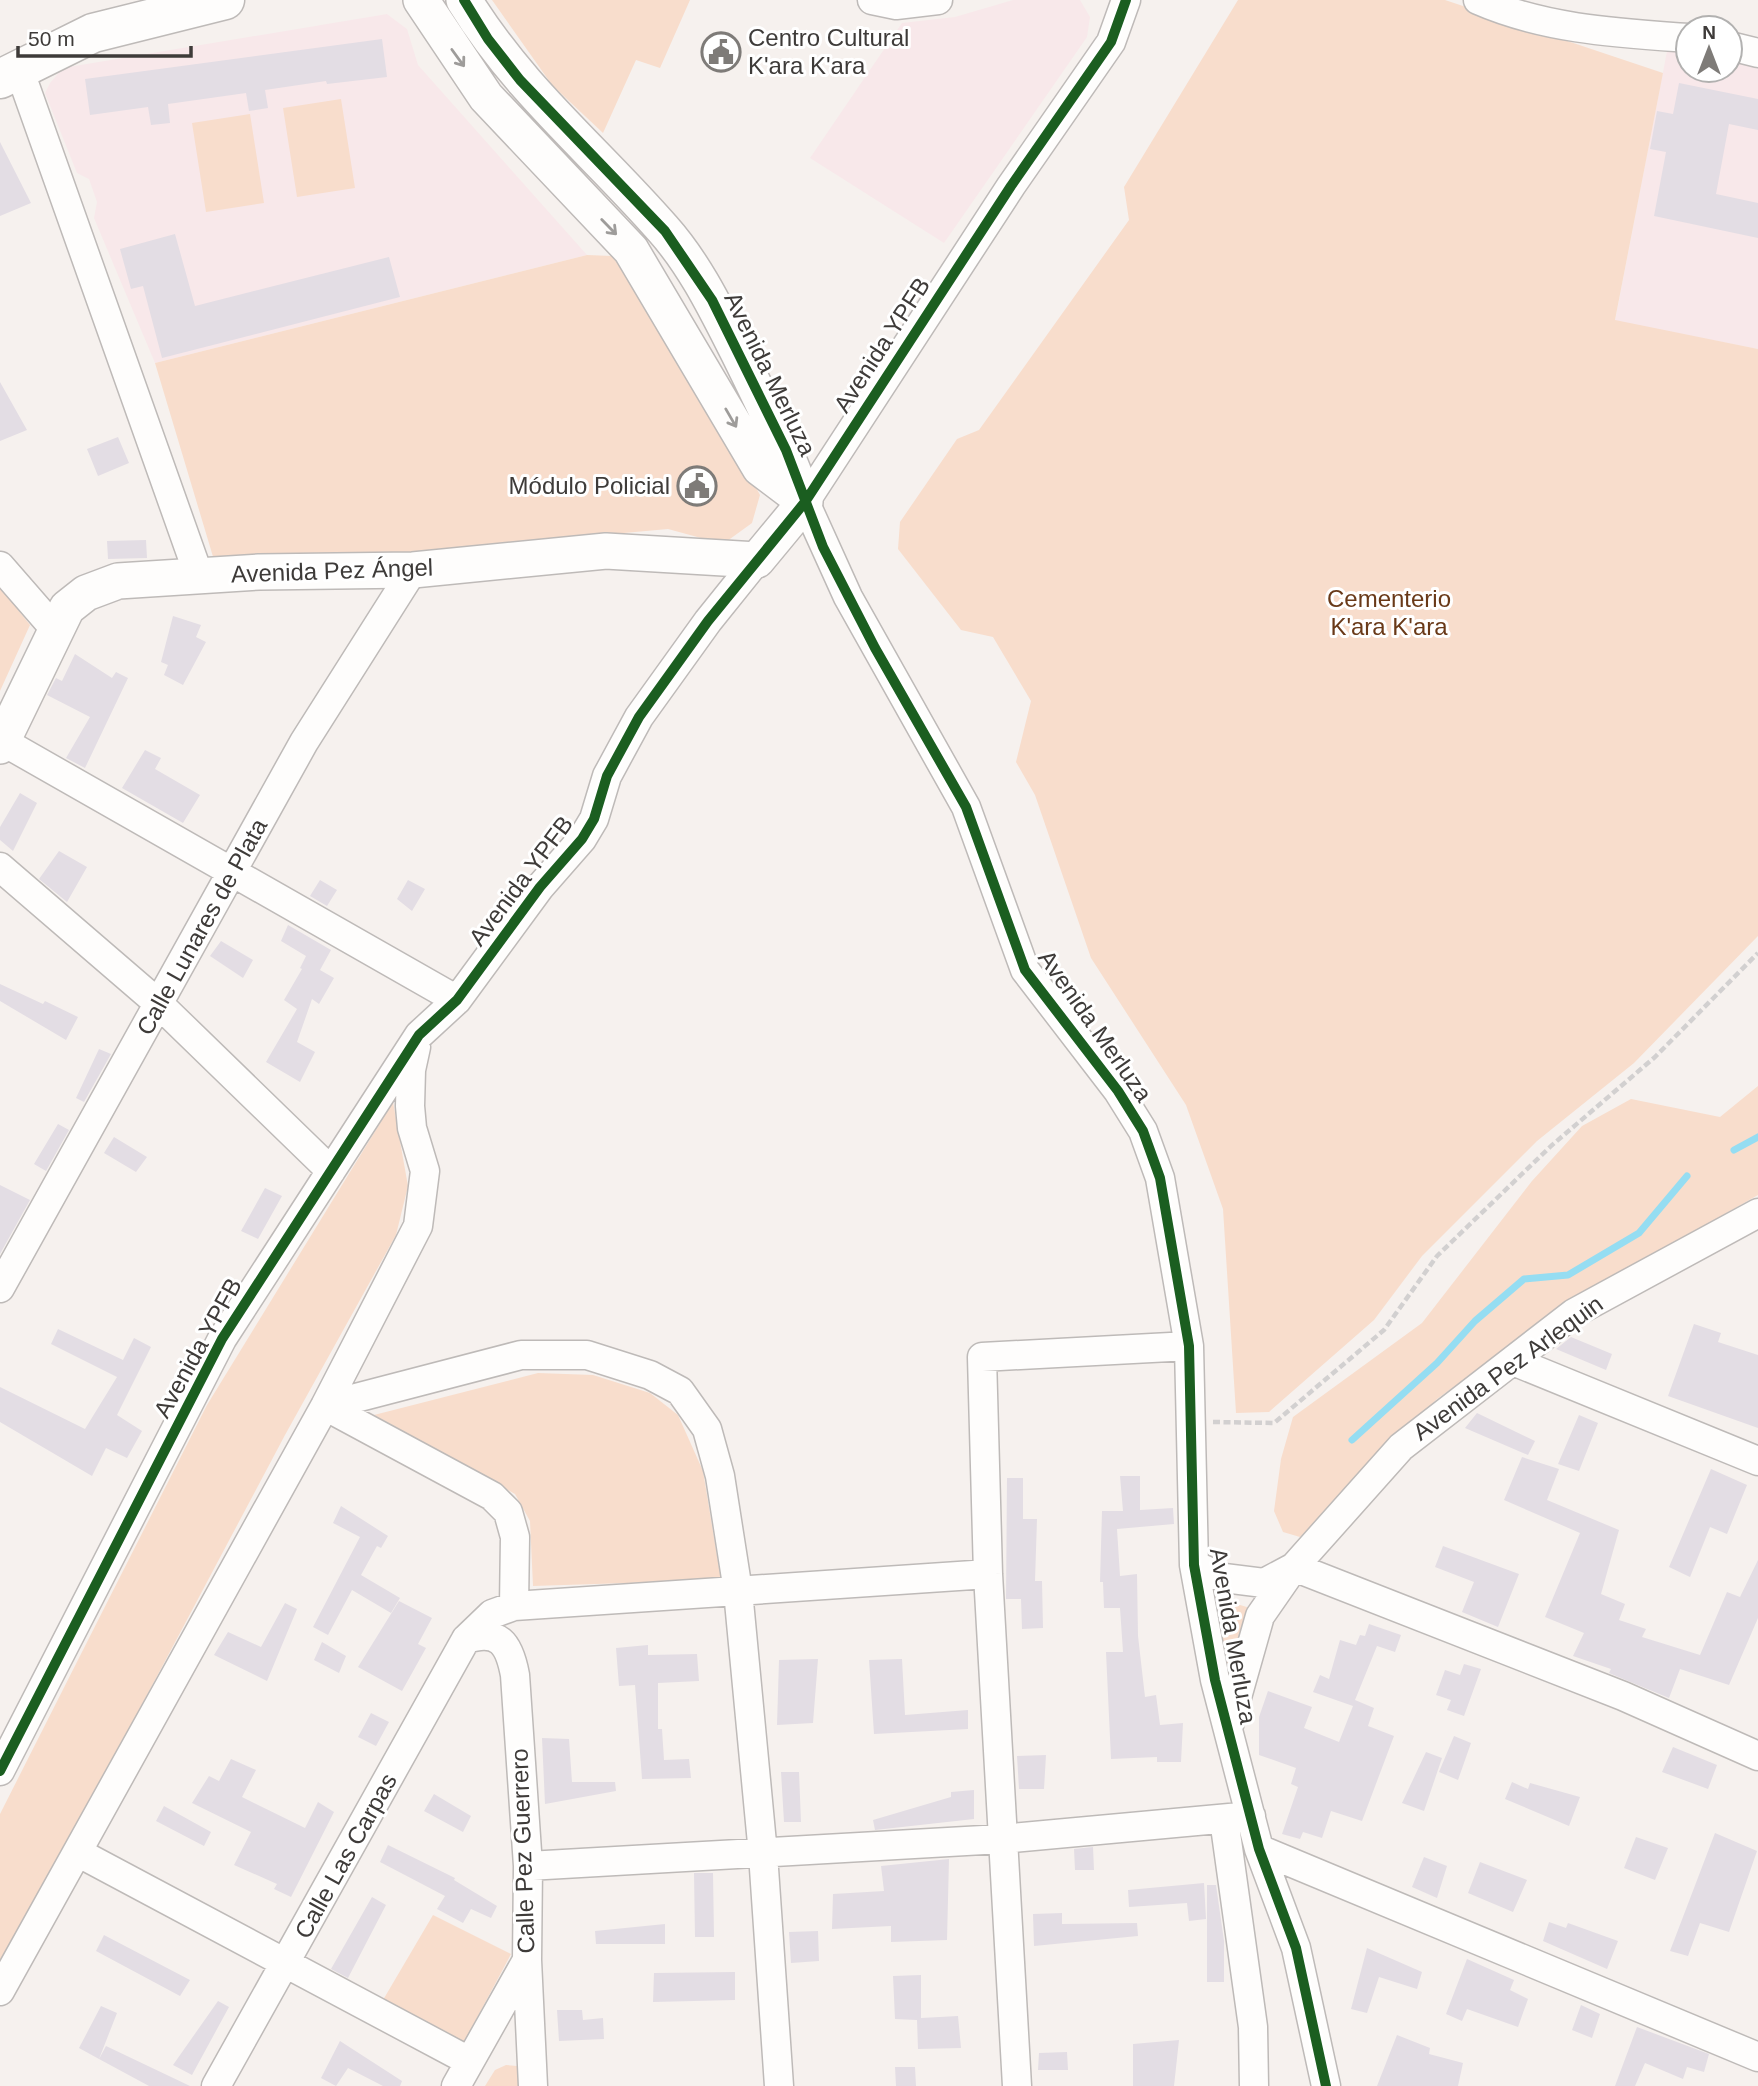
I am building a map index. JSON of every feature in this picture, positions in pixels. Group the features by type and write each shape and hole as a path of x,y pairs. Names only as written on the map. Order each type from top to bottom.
{"main road":[{"path":"10,74 93,33 225,0"}],"street":[{"name":"Avenida Merluza","path":"421,0 486,96 631,250 760,468 805,502"},
{"name":"Avenida Merluza","path":"464,0 488,39 520,80 671,240 712,300 786,450 823,547 965,807 1025,970 1118,1091 1143,1131 1160,1178 1189,1346 1194,1565 1215,1680 1228,1728 1238,1817 1253,2027 1254,2086"},
{"path":"872,0 896,5 939,0"},
{"name":"Avenida YPFB","path":"0,1770 222,1339 419,1035 457,1000 540,887 582,839 594,819 607,776 639,717 708,621 805,502 1011,186 1111,42 1126,0"},
{"path":"1478,0 1509,13 1602,32 1674,37"},
{"path":"10,74 199,576"},
{"name":"Avenida Pez Ángel","path":"1,743 54,628 67,608 86,593 118,581 413,570 606,551 757,560"},
{"path":"0,566 54,628"},
{"name":"Calle Lunares de Plata","path":"0,1288 233,874 304,742 413,570"},
{"path":"1,743 457,1000"},
{"path":"0,867 159,1004 331,1171"},
{"path":"0,1991 325,1406 418,1226 425,1171 412,1128 410,1088 419,1035"},
{"name":"Avenida Pez Arlequin","path":"1228,1728 1261,1616 1294,1567 1401,1447 1574,1313 1758,1213"},
{"path":"1017,2086 988,1574 982,1357 1189,1346"},
{"path":"325,1406 521,1355 587,1355 650,1375 680,1391 707,1429 720,1475 738,1591 763,1854 779,2086"},
{"path":"1513,1361 1758,1461"},
{"path":"325,1406 492,1496 508,1512 515,1537 514,1606 988,1574"},
{"name":"Avenida Pez Arlequin","path":"1194,1565 1224,1578 1264,1583 1294,1567"},
{"path":"1294,1567 1623,1696 1758,1756"},
{"name":"Calle Las Carpas","path":"216,2086 474,1637 492,1614 514,1606"},
{"name":"Calle Pez Guerrero","path":"474,1637 497,1637 512,1657 528,1866 527,1960 533,2086"},
{"path":"528,1866 1001,1839 1238,1817"},
{"name":"Avenida Merluza","path":"1238,1817 1259,1849 1296,1948 1326,2086"},
{"path":"1259,1849 1758,2057"},
{"path":"79,1853 469,2061"},
{"path":"456,2086 527,1960"}],"path":[{"path":"1191,1422 1275,1423 1384,1330 1437,1256 1551,1146 1655,1057 1758,953"}],"shaded area":[{"path":"1013,0 1080,0 1090,17 1087,37 944,243 810,158 902,23 955,17"},
{"path":"387,14 407,29 418,65 587,255 155,363 94,218 97,202 89,179 77,173 45,93 50,83 63,68"},
{"path":"1669,41 1674,42 1674,84 1744,84 1744,62 1758,65 1758,349 1615,321"}],"green space":[{"path":"492,0 690,0 660,68 636,60 603,133 552,85"},
{"name":"Cementerio K'ara K'ara","path":"1238,0 1445,0 1663,73 1615,320 1758,349 1758,936 1634,1063 1537,1141 1422,1256 1374,1320 1269,1412 1236,1413 1223,1209 1186,1105 1091,958 1035,795 1016,762 1031,701 993,637 961,630 898,549 900,522 957,439 979,430 1129,220 1124,187"},
{"path":"341,99 355,188 297,197 283,108"},
{"path":"250,114 264,203 206,212 192,123"},
{"path":"587,255 612,256 685,356 760,495 752,523 723,544 668,529 415,552 214,560 155,363"},
{"path":"0,587 30,625 0,691"},
{"path":"1758,1086 1758,1195 1573,1301 1437,1399 1300,1537 1283,1532 1274,1511 1281,1459 1293,1417 1422,1323 1532,1181 1582,1126 1631,1099 1720,1117"},
{"path":"393,1102 408,1186 396,1235 285,1435 60,1859 0,1962 0,1814 207,1405"},
{"path":"538,1373 593,1375 650,1393 678,1415 703,1471 721,1580 533,1586 530,1521 515,1494 374,1415"},
{"path":"1217,1598 1250,1608 1227,1676"},
{"path":"433,1915 511,1954 463,2044 383,2000"},
{"path":"506,2065 517,2066 523,2086 485,2086 495,2070"}],"building":[{"path":"382,39 387,77 327,84 326,81 265,90 268,108 249,111 246,93 168,104 170,123 151,125 148,107 90,115 85,79"},
{"path":"1679,84 1758,99 1758,130 1729,124 1716,194 1758,203 1758,238 1654,216 1666,152 1650,149 1657,111 1673,114"},
{"path":"0,142 31,203 0,216"},
{"path":"175,234 195,306 389,257 400,297 162,358 143,286 131,289 120,249"},
{"path":"0,382 27,430 0,441"},
{"path":"118,437 129,463 98,476 87,449"},
{"path":"146,540 147,558 108,559 107,541"},
{"path":"173,616 201,625 196,637 206,642 183,685 164,675 168,665 161,662"},
{"path":"75,654 112,678 116,672 128,678 85,768 66,758 90,717 47,695 56,678 62,681"},
{"path":"145,750 161,758 155,769 200,795 183,823 122,788"},
{"path":"20,793 37,803 13,851 0,840 0,827"},
{"path":"59,851 87,867 67,902 39,879"},
{"path":"320,880 337,890 327,906 310,896"},
{"path":"408,880 425,889 412,911 397,899"},
{"path":"288,925 331,950 320,970 334,978 319,1004 312,999 297,1042 315,1052 300,1082 266,1062 297,1009 284,1000 302,969 300,968 306,956 281,941"},
{"path":"221,941 253,960 243,978 210,956"},
{"path":"0,984 78,1017 66,1040 0,1001"},
{"path":"99,1049 111,1054 84,1102 76,1098"},
{"path":"58,1124 69,1130 46,1171 34,1164"},
{"path":"114,1137 147,1157 136,1172 104,1153"},
{"path":"0,1185 30,1200 0,1254"},
{"path":"265,1188 282,1196 258,1239 241,1231"},
{"path":"1694,1324 1721,1333 1718,1342 1758,1355 1758,1428 1668,1396"},
{"path":"58,1329 123,1360 134,1338 151,1347 117,1415 142,1431 127,1458 106,1448 92,1476 0,1422 0,1387 85,1429 117,1377 51,1344"},
{"path":"1571,1337 1612,1354 1606,1370 1556,1349"},
{"path":"1477,1413 1535,1441 1528,1455 1465,1428"},
{"path":"1579,1415 1598,1423 1579,1471 1558,1464"},
{"path":"1522,1457 1559,1469 1547,1500 1619,1530 1601,1594 1625,1604 1619,1620 1646,1629 1642,1637 1700,1655 1727,1592 1740,1597 1758,1560 1758,1618 1729,1685 1680,1669 1669,1698 1609,1673 1611,1669 1573,1656 1584,1633 1545,1617 1580,1533 1504,1500"},
{"path":"1711,1469 1747,1485 1727,1534 1710,1527 1690,1577 1669,1567"},
{"path":"1120,1476 1140,1476 1140,1510 1173,1508 1174,1524 1117,1529 1120,1576 1137,1574 1138,1636 1145,1697 1156,1695 1160,1725 1183,1723 1181,1762 1157,1762 1157,1757 1111,1759 1106,1652 1123,1652 1120,1608 1104,1608 1103,1582 1100,1582 1102,1511 1123,1511"},
{"path":"1007,1478 1023,1478 1023,1519 1037,1519 1035,1581 1042,1581 1043,1628 1022,1629 1021,1599 1006,1599"},
{"path":"341,1506 388,1536 381,1548 377,1546 361,1575 400,1598 391,1613 352,1590 328,1635 313,1627 360,1537 333,1523"},
{"path":"1443,1546 1519,1574 1498,1627 1462,1612 1474,1582 1435,1567"},
{"path":"399,1601 432,1618 418,1644 426,1648 402,1691 358,1667"},
{"path":"285,1603 297,1609 267,1681 214,1655 228,1632 261,1647"},
{"path":"1369,1624 1401,1635 1395,1652 1377,1646 1355,1700 1374,1708 1368,1726 1394,1736 1362,1821 1331,1811 1322,1838 1303,1832 1300,1839 1282,1834 1298,1787 1291,1784 1296,1768 1259,1755 1259,1717 1268,1691 1312,1707 1304,1728 1339,1742 1353,1706 1313,1692 1320,1675 1329,1679 1340,1640 1356,1645 1360,1635 1365,1636"},
{"path":"322,1642 346,1656 339,1673 314,1660"},
{"path":"648,1645 648,1655 697,1654 699,1681 658,1683 658,1729 662,1729 664,1760 689,1759 691,1778 642,1779 635,1685 619,1686 616,1648"},
{"path":"818,1659 813,1723 777,1725 779,1660"},
{"path":"902,1659 905,1715 968,1710 968,1729 874,1734 869,1660"},
{"path":"1464,1664 1481,1669 1464,1716 1447,1710 1451,1700 1436,1695 1445,1670 1460,1675"},
{"path":"371,1713 389,1722 376,1746 358,1737"},
{"path":"1454,1736 1471,1743 1458,1780 1439,1772"},
{"path":"542,1738 569,1739 572,1782 615,1782 616,1791 545,1804"},
{"path":"1673,1747 1717,1765 1708,1789 1662,1772"},
{"path":"1426,1752 1442,1758 1424,1811 1402,1803"},
{"path":"1046,1755 1044,1789 1019,1789 1017,1756"},
{"path":"231,1759 256,1770 242,1797 305,1828 318,1802 334,1812 291,1897 274,1889 277,1884 234,1865 251,1832 192,1803 209,1776 219,1781"},
{"path":"781,1772 799,1772 801,1822 784,1822"},
{"path":"1512,1782 1528,1789 1530,1783 1580,1797 1569,1826 1505,1799"},
{"path":"974,1790 974,1819 875,1830 873,1820 951,1797 951,1792"},
{"path":"434,1794 471,1816 463,1832 424,1811"},
{"path":"164,1806 211,1832 204,1846 156,1821"},
{"path":"1715,1833 1757,1851 1729,1932 1700,1923 1688,1956 1670,1951"},
{"path":"1636,1837 1668,1848 1655,1880 1624,1868"},
{"path":"388,1845 455,1878 454,1880 497,1906 491,1918 471,1909 463,1923 437,1909 445,1896 380,1862"},
{"path":"1093,1847 1094,1870 1075,1870 1074,1849"},
{"path":"1424,1857 1447,1866 1437,1898 1412,1887"},
{"path":"949,1859 947,1940 891,1942 891,1926 832,1929 833,1894 884,1891 881,1866"},
{"path":"1480,1862 1527,1880 1513,1912 1468,1893"},
{"path":"694,1873 713,1873 714,1937 695,1937"},
{"path":"1204,1883 1206,1919 1189,1921 1187,1903 1129,1907 1128,1890"},
{"path":"1207,1885 1216,1885 1224,1941 1224,1982 1207,1982"},
{"path":"372,1897 386,1905 348,1978 331,1969"},
{"path":"1062,1913 1062,1924 1137,1923 1138,1936 1034,1946 1033,1914"},
{"path":"1549,1922 1566,1928 1568,1923 1618,1941 1607,1969 1543,1941"},
{"path":"665,1924 665,1944 596,1944 595,1931"},
{"path":"818,1931 819,1961 791,1963 789,1932"},
{"path":"104,1935 190,1980 180,1996 96,1951"},
{"path":"1367,1948 1422,1972 1417,1989 1379,1977 1367,2013 1351,2009"},
{"path":"1467,1959 1514,1980 1510,1990 1528,1999 1518,2027 1467,2009 1462,2021 1446,2014"},
{"path":"735,1972 735,2000 653,2002 654,1973"},
{"path":"921,1975 921,2018 958,2016 961,2048 918,2049 917,2020 895,2019 893,1976"},
{"path":"218,2001 229,2007 192,2075 173,2065"},
{"path":"1581,2005 1600,2014 1592,2038 1572,2030"},
{"path":"101,2006 117,2013 99,2059 79,2048"},
{"path":"557,2010 582,2010 583,2020 603,2018 604,2039 559,2041"},
{"path":"1637,2027 1709,2054 1704,2072 1687,2067 1683,2079 1645,2063 1635,2086 1615,2086"},
{"path":"1397,2035 1430,2048 1429,2054 1463,2063 1458,2086 1377,2086"},
{"path":"1179,2040 1174,2086 1133,2086 1133,2044"},
{"path":"340,2041 402,2081 400,2086 383,2086 348,2068 336,2086 321,2078"},
{"path":"106,2046 190,2086 149,2086 99,2059"},
{"path":"1067,2052 1068,2070 1038,2070 1039,2053"},
{"path":"895,2067 915,2067 916,2086 896,2086"}],"waterway":[{"path":"1734,1150 1758,1137"},
{"path":"1352,1440 1437,1363 1475,1321 1524,1279 1568,1275 1639,1233 1687,1176"}],"cycle path":[{"path":"464,0 488,39 520,80 665,231 712,300 786,450 823,547 875,648 966,807 1025,970 1118,1091 1143,1131 1160,1178 1189,1346 1194,1565 1215,1680 1259,1849 1296,1948 1326,2086"},
{"path":"0,1771 222,1339 419,1035 457,1000 540,887 582,839 594,819 607,776 639,717 708,621 805,502 1011,186 1111,42 1126,0"}],"place":[{"name":"Centro Cultural K'ara K'ara","path":"721,52"},
{"name":"Módulo Policial","path":"697,486"}]}
